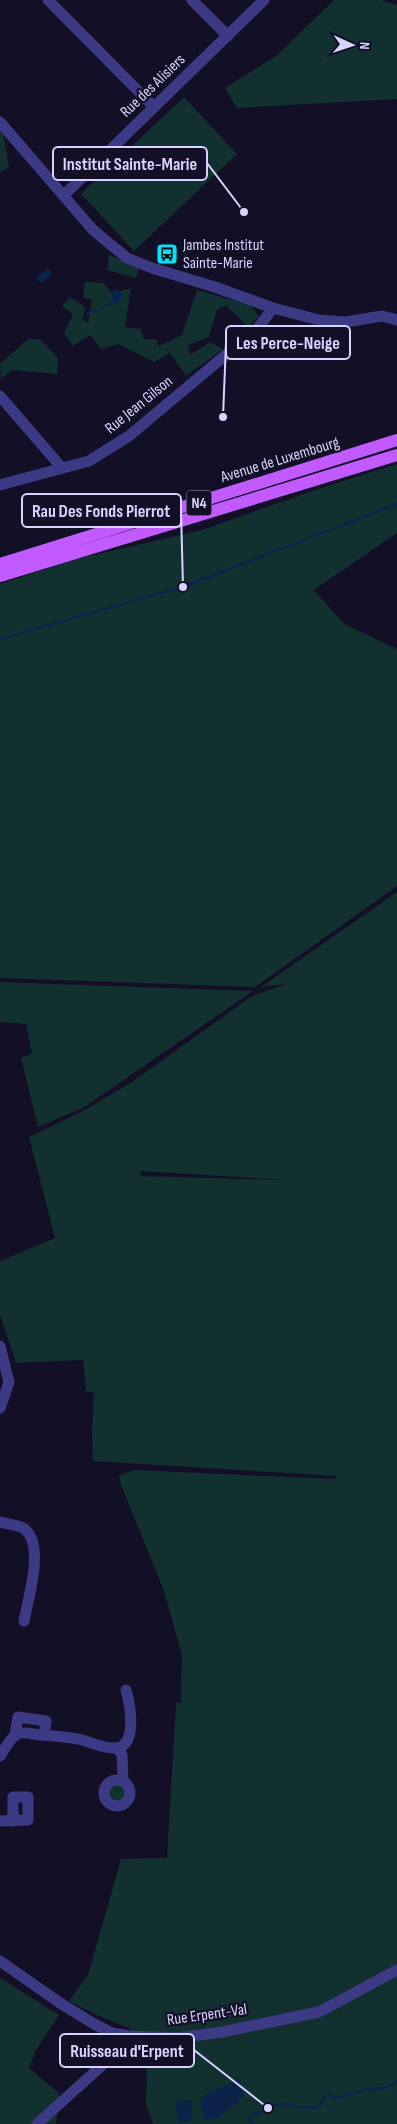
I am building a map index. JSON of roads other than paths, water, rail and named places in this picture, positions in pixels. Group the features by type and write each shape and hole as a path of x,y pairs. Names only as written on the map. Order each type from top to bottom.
{"main road":[{"name":"Avenue de Luxembourg","path":"0,564 397,440"},
{"name":"Avenue de Luxembourg","path":"0,576 397,455"}],"street":[{"path":"48,0 154,107"},
{"path":"192,0 228,36"},
{"name":"Rue des Alisiers","path":"64,195 264,0"},
{"path":"0,122 93,230 127,258 273,308 319,320 345,322 382,316 397,320"},
{"name":"Rue Jean Gilson","path":"0,485 89,461 129,436 258,328 273,308"},
{"path":"0,396 62,468"},
{"path":"0,1346 9,1382 0,1408"},
{"path":"0,1522 23,1529 33,1540 36,1554 24,1621"},
{"path":"15,1736 26,1733 44,1735 84,1740 95,1745 118,1748 128,1741 131,1733 130,1707 126,1690"},
{"path":"0,1756 15,1736 18,1717 46,1721 44,1735"},
{"path":"118,1748 122,1755 123,1782"},
{"path":"0,1820 13,1821"},
{"name":"Rue Erpent-Val","path":"0,1961 96,2025 112,2032 129,2036 178,2038 222,2032 319,2012 397,1970"},
{"path":"38,2124 108,2060 129,2036"}],"water":[{"path":"48,268 53,273 41,284 36,278"},
{"path":"117,289 122,294 118,304 104,306 101,311 90,311 89,315 85,316 85,314 91,310 101,309 104,305 111,302 114,290"},
{"path":"240,2078 244,2096 218,2119 205,2120 200,2102 205,2094"},
{"path":"192,2100 191,2120 179,2123 175,2102"}],"waterway":[{"path":"0,639 183,587 397,504"},
{"path":"254,2124 249,2119 250,2116 280,2104 306,2108 319,2107 324,2097 328,2095 339,2098 365,2090 389,2087 397,2081"}],"place":[{"name":"Institut Sainte-Marie","path":"244,212"},
{"name":"Jambes Institut Sainte-Marie","path":"167,254"},
{"name":"Les Perce-Neige","path":"223,417"},
{"name":"Rau Des Fonds Pierrot","path":"183,587"},
{"name":"Ruisseau d'Erpent","path":"268,2108"}]}
